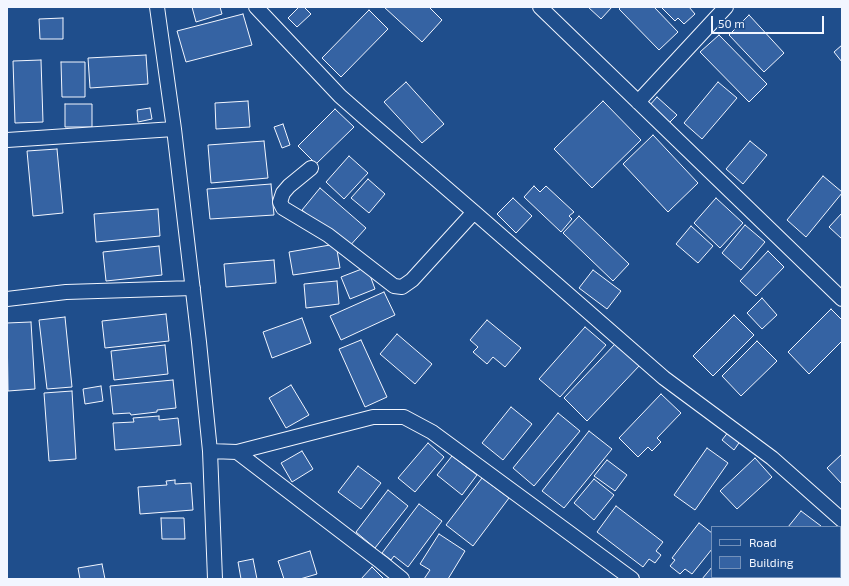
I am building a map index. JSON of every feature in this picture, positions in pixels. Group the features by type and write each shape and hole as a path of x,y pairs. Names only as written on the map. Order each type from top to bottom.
{"street":[{"path":"157,7 174,129 193,288 210,451 215,579"},
{"path":"256,7 340,96 664,378 772,458 842,520"},
{"path":"540,7 842,299"},
{"path":"638,102 726,7"},
{"path":"7,140 174,129"},
{"path":"311,168 289,186 283,193 280,202 283,208 328,235 394,286 402,287 412,280 474,212"},
{"path":"7,299 66,292 193,288"},
{"path":"210,451 237,452 373,417 404,417 432,432 632,579"},
{"path":"237,452 402,579"}],"building":[{"path":"192,7 220,7 222,14 196,22"},
{"path":"299,7 304,7 311,14 297,27 288,18"},
{"path":"384,7 429,7 442,20 422,42"},
{"path":"588,7 612,7 601,19"},
{"path":"621,7 654,7 678,32 659,50 619,9"},
{"path":"661,7 689,7 695,14 684,24 678,18 675,21"},
{"path":"369,10 388,29 341,77 322,58"},
{"path":"243,14 252,45 186,62 177,31"},
{"path":"749,15 784,53 764,72 729,35"},
{"path":"63,18 63,39 40,39 39,19"},
{"path":"719,35 767,84 749,102 700,52"},
{"path":"842,45 842,62 834,52"},
{"path":"146,55 148,84 90,88 88,58"},
{"path":"41,60 43,122 15,123 13,61"},
{"path":"61,62 85,62 85,97 62,97"},
{"path":"406,82 444,124 422,143 384,102"},
{"path":"718,82 737,98 702,139 684,123"},
{"path":"657,97 677,115 668,124 649,106"},
{"path":"248,101 250,127 216,129 215,103"},
{"path":"603,101 641,140 592,188 554,149"},
{"path":"65,104 92,104 92,127 65,127"},
{"path":"150,108 152,119 138,122 137,110"},
{"path":"335,109 354,127 316,164 298,146"},
{"path":"283,124 290,145 282,148 274,127"},
{"path":"653,135 698,183 668,212 623,164"},
{"path":"264,141 268,178 211,183 208,145"},
{"path":"750,141 767,155 743,184 726,169"},
{"path":"57,149 63,213 33,216 27,151"},
{"path":"349,156 368,173 344,199 326,182"},
{"path":"823,176 842,193 806,237 787,220"},
{"path":"368,179 385,194 369,213 351,198"},
{"path":"271,184 274,215 210,219 207,189"},
{"path":"534,186 540,192 546,186 574,212 569,216 572,219 561,232 524,197"},
{"path":"320,188 366,228 347,249 302,210"},
{"path":"513,198 532,216 516,233 497,214"},
{"path":"716,198 743,223 720,248 694,223"},
{"path":"158,209 160,236 96,242 94,214"},
{"path":"842,213 842,239 829,227"},
{"path":"579,216 629,264 613,281 563,233"},
{"path":"745,225 765,242 741,270 722,253"},
{"path":"691,226 713,246 698,263 676,244"},
{"path":"336,244 340,268 293,275 289,252"},
{"path":"159,246 162,275 106,281 103,252"},
{"path":"768,251 784,267 756,296 740,281"},
{"path":"274,260 276,283 226,287 224,264"},
{"path":"367,267 375,289 350,299 341,277"},
{"path":"593,270 621,291 607,309 579,288"},
{"path":"337,281 339,304 306,308 304,284"},
{"path":"384,292 395,315 341,340 330,316"},
{"path":"762,298 777,315 762,329 747,313"},
{"path":"831,309 842,320 842,341 809,374 788,352"},
{"path":"166,314 169,341 105,348 102,321"},
{"path":"734,315 754,335 713,376 693,356"},
{"path":"65,317 72,387 47,389 39,320"},
{"path":"302,318 311,343 272,358 263,332"},
{"path":"487,320 521,348 505,367 493,357 487,364 473,352 478,347 470,340"},
{"path":"31,322 35,389 8,391 7,323"},
{"path":"585,327 606,345 560,397 539,379"},
{"path":"397,334 432,364 415,384 380,354"},
{"path":"361,340 387,397 365,407 339,349"},
{"path":"757,341 777,361 741,396 722,376"},
{"path":"616,343 640,365 587,421 564,398"},
{"path":"165,345 168,374 114,380 111,351"},
{"path":"173,380 176,408 131,415 130,413 113,414 110,386"},
{"path":"291,385 309,415 286,428 269,398"},
{"path":"101,386 103,401 85,404 83,389"},
{"path":"72,391 76,459 49,461 44,393"},
{"path":"661,394 681,413 657,438 661,442 652,451 648,447 638,457 619,438"},
{"path":"511,407 532,424 503,460 482,443"},
{"path":"558,413 580,431 534,486 513,468"},
{"path":"159,416 159,420 178,418 181,445 115,450 113,423 134,422 133,418"},
{"path":"589,431 612,449 564,508 542,491"},
{"path":"729,431 741,440 734,450 722,440"},
{"path":"428,443 444,457 415,492 398,478"},
{"path":"707,448 728,463 695,510 674,495"},
{"path":"302,451 313,469 292,482 281,463"},
{"path":"842,454 842,484 827,468"},
{"path":"452,456 477,475 462,495 437,475"},
{"path":"755,458 772,477 737,509 720,491"},
{"path":"607,460 627,475 615,491 594,476"},
{"path":"358,466 381,483 361,509 338,492"},
{"path":"482,478 509,498 473,546 446,525"},
{"path":"594,479 614,495 594,520 574,503"},
{"path":"175,480 175,484 191,483 193,510 140,514 138,487 167,485 166,481"},
{"path":"388,490 408,506 375,548 356,532"},
{"path":"419,504 442,521 408,567 394,556 391,560 382,553"},
{"path":"616,506 663,542 656,551 661,555 655,563 649,559 643,567 597,532"},
{"path":"801,511 821,526 789,526"},
{"path":"161,518 184,518 185,539 162,539"},
{"path":"699,523 711,532 711,550 692,574 685,569 680,574 670,566 675,560 672,558"},
{"path":"439,534 465,551 448,579 424,579 430,570 420,564"},
{"path":"841,540 842,541 841,558"},
{"path":"310,551 317,574 300,579 284,579 278,561"},
{"path":"253,559 257,579 241,579 238,562"},
{"path":"102,564 105,579 80,579 78,568"},
{"path":"372,567 384,579 361,579"},
{"path":"711,568 711,578 735,578 734,579 702,579"}]}
